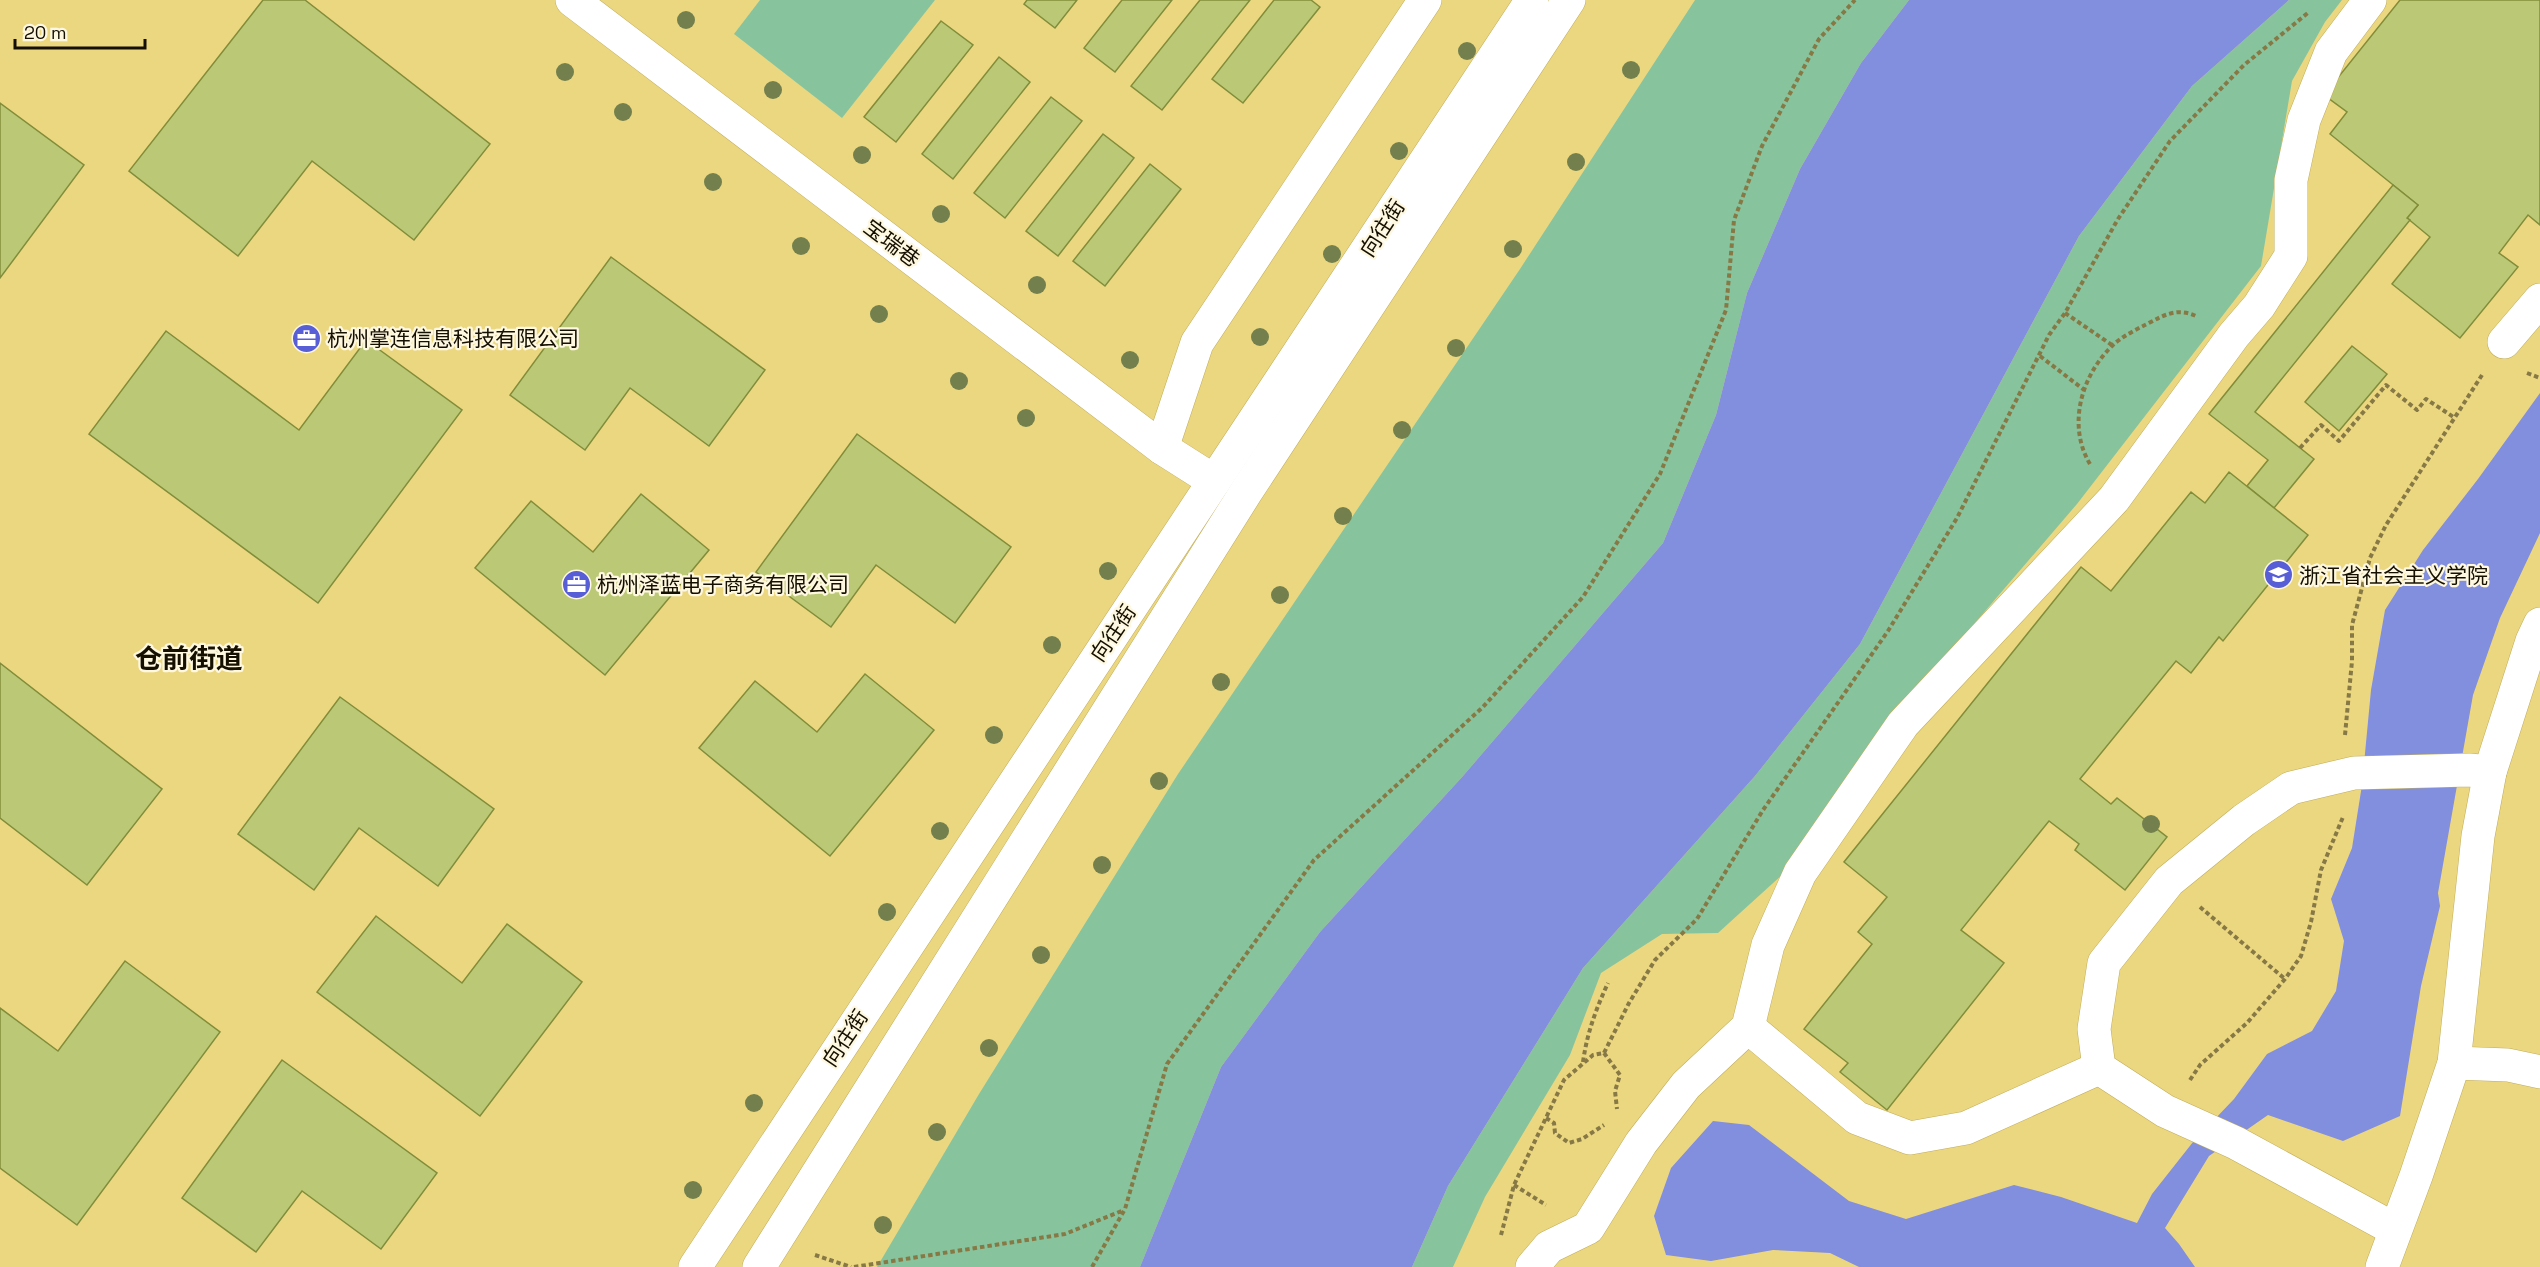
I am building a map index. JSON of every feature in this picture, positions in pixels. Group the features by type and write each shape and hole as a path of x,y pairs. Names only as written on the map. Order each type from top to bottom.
{"street":[{"name":"宝瑞巷","path":"572,0 1162,448 1214,481"},
{"path":"1162,448 1197,343 1425,0"},
{"name":"向往街","path":"695,1267 1532,0"},
{"name":"向往街","path":"759,1267 1246,492 1569,0"},
{"path":"1551,1260 1588,1228 1641,1143 1686,1085 1748,1027 1768,945 1795,883 1903,724 2114,499 2234,335 2259,306 2291,256 2290,180 2304,120 2331,52 2370,0"},
{"path":"2504,342 2540,300"},
{"path":"2382,1267 2454,1063 2478,836 2479,771 2540,624"},
{"path":"2394,1229 2236,1143 2165,1111 2099,1068 2094,1029 2104,963 2169,881 2244,820 2291,788 2354,772 2479,771"},
{"path":"1748,1027 1857,1118 1910,1138 1966,1128 2099,1068"},
{"path":"2454,1063 2508,1065 2540,1072"}],"path":[{"path":"1092,1267 1125,1209 1167,1064 1314,860 1482,708 1576,606 1660,474 1726,310 1734,220 1762,146 1819,39 1855,0"},
{"path":"1604,1053 1629,1003 1655,960 1697,919 1763,810 1888,631 1957,518 2049,335 2065,313 2118,219 2170,141 2244,65 2314,7"},
{"path":"2114,499 2083,453 2079,412 2083,389 2093,370 2112,345 2137,328 2165,314 2185,311 2234,335"},
{"path":"2065,313 2112,345"},
{"path":"2040,356 2083,389"},
{"path":"2300,448 2321,425 2339,441 2386,385 2417,410 2426,399 2455,418"},
{"path":"2169,881 2285,979"},
{"path":"1583,1063 1595,1012 1608,983"},
{"path":"1501,1235 1514,1185 1564,1080 1593,1055 1604,1053"},
{"path":"1604,1053 1620,1075 1615,1091 1618,1111 1613,1116"},
{"path":"1546,1118 1554,1123 1554,1133 1569,1143 1582,1139 1608,1122"},
{"path":"1514,1185 1534,1198"},
{"path":"854,1267 1065,1234 1125,1209"}],"green space":[{"path":"760,0 935,0 842,118 734,34"},
{"path":"1695,0 1909,0 1861,63 1800,169 1747,293 1716,415 1663,543 1463,776 1320,932 1221,1067 1140,1267 877,1267 979,1094 1178,774 1520,269"},
{"path":"2289,0 2342,0 2325,22 2292,81 2261,266 2077,504 1956,645 1783,874 1718,933 1662,934 1601,973 1570,1055 1485,1197 1453,1267 1412,1267 1448,1186 1583,968 1755,776 1860,644 2079,236 2192,86"}],"water":[{"path":"1909,0 2289,0 2192,86 2079,236 1860,644 1755,776 1583,968 1448,1186 1412,1267 1140,1267 1221,1067 1320,932 1463,776 1663,543 1716,415 1747,293 1800,169 1861,63"},
{"path":"2540,393 2540,533 2500,618 2473,695 2438,893 2440,906 2421,986 2400,1116 2343,1141 2268,1115 2209,1156 2165,1228 2195,1267 1859,1267 1830,1253 1773,1250 1711,1261 1666,1255 1654,1216 1671,1168 1713,1121 1749,1125 1849,1201 1906,1219 2014,1185 2061,1197 2137,1223 2152,1194 2193,1142 2234,1099 2267,1054 2312,1031 2336,991 2344,941 2331,899 2352,848 2362,785 2371,690 2385,610 2423,550"}],"building":[{"path":"263,0 305,0 490,144 414,240 312,161 238,256 129,171"},
{"path":"1027,0 1077,0 1055,28 1024,4"},
{"path":"1122,0 1172,0 1115,72 1084,48"},
{"path":"1200,0 1250,0 1162,110 1131,86"},
{"path":"1274,0 1311,0 1320,7 1243,103 1212,79"},
{"path":"2400,0 2540,0 2540,225 2528,215 2499,253 2518,267 2460,338 2392,284 2430,237 2407,218 2418,205 2330,134 2347,112 2324,95"},
{"path":"941,21 973,45 896,142 864,117"},
{"path":"999,57 1030,82 953,179 922,154"},
{"path":"1051,97 1082,121 1005,218 974,193"},
{"path":"0,103 84,165 0,278"},
{"path":"1103,134 1134,158 1058,256 1026,231"},
{"path":"1150,164 1181,189 1105,286 1073,261"},
{"path":"2393,185 2418,205 2407,218 2410,220 2255,412 2314,459 2274,508 2247,486 2268,460 2209,414"},
{"path":"611,257 765,370 709,446 630,388 585,450 510,395"},
{"path":"166,331 299,430 366,340 462,410 318,603 89,434"},
{"path":"2352,346 2387,374 2339,431 2305,402"},
{"path":"857,434 1011,547 955,623 876,565 831,627 756,572"},
{"path":"2229,472 2308,535 2223,641 2219,637 2191,673 2176,661 2080,779 2111,804 2117,798 2167,837 2125,890 2075,850 2079,844 2049,821 1961,930 2004,963 1887,1110 1840,1072 1848,1063 1804,1029 1872,944 1858,932 1887,897 1844,862 2081,567 2111,591 2191,492 2205,503"},
{"path":"641,494 709,550 605,675 475,568 531,501 593,552"},
{"path":"0,663 162,789 87,885 0,818"},
{"path":"865,674 934,730 830,856 699,748 755,681 817,732"},
{"path":"340,697 494,809 438,886 359,828 314,890 238,834"},
{"path":"376,916 462,983 507,924 582,982 480,1116 317,992"},
{"path":"125,961 220,1032 77,1225 0,1168 0,1008 58,1051"},
{"path":"282,1060 437,1173 381,1249 302,1191 256,1252 182,1198"}],"place":[{"name":"杭州掌连信息科技有限公司","path":"306,338"},
{"name":"浙江省社会主义学院","path":"2278,575"},
{"name":"杭州泽蓝电子商务有限公司","path":"576,584"}],"district":[{"name":"仓前街道","path":"189,658"}]}
